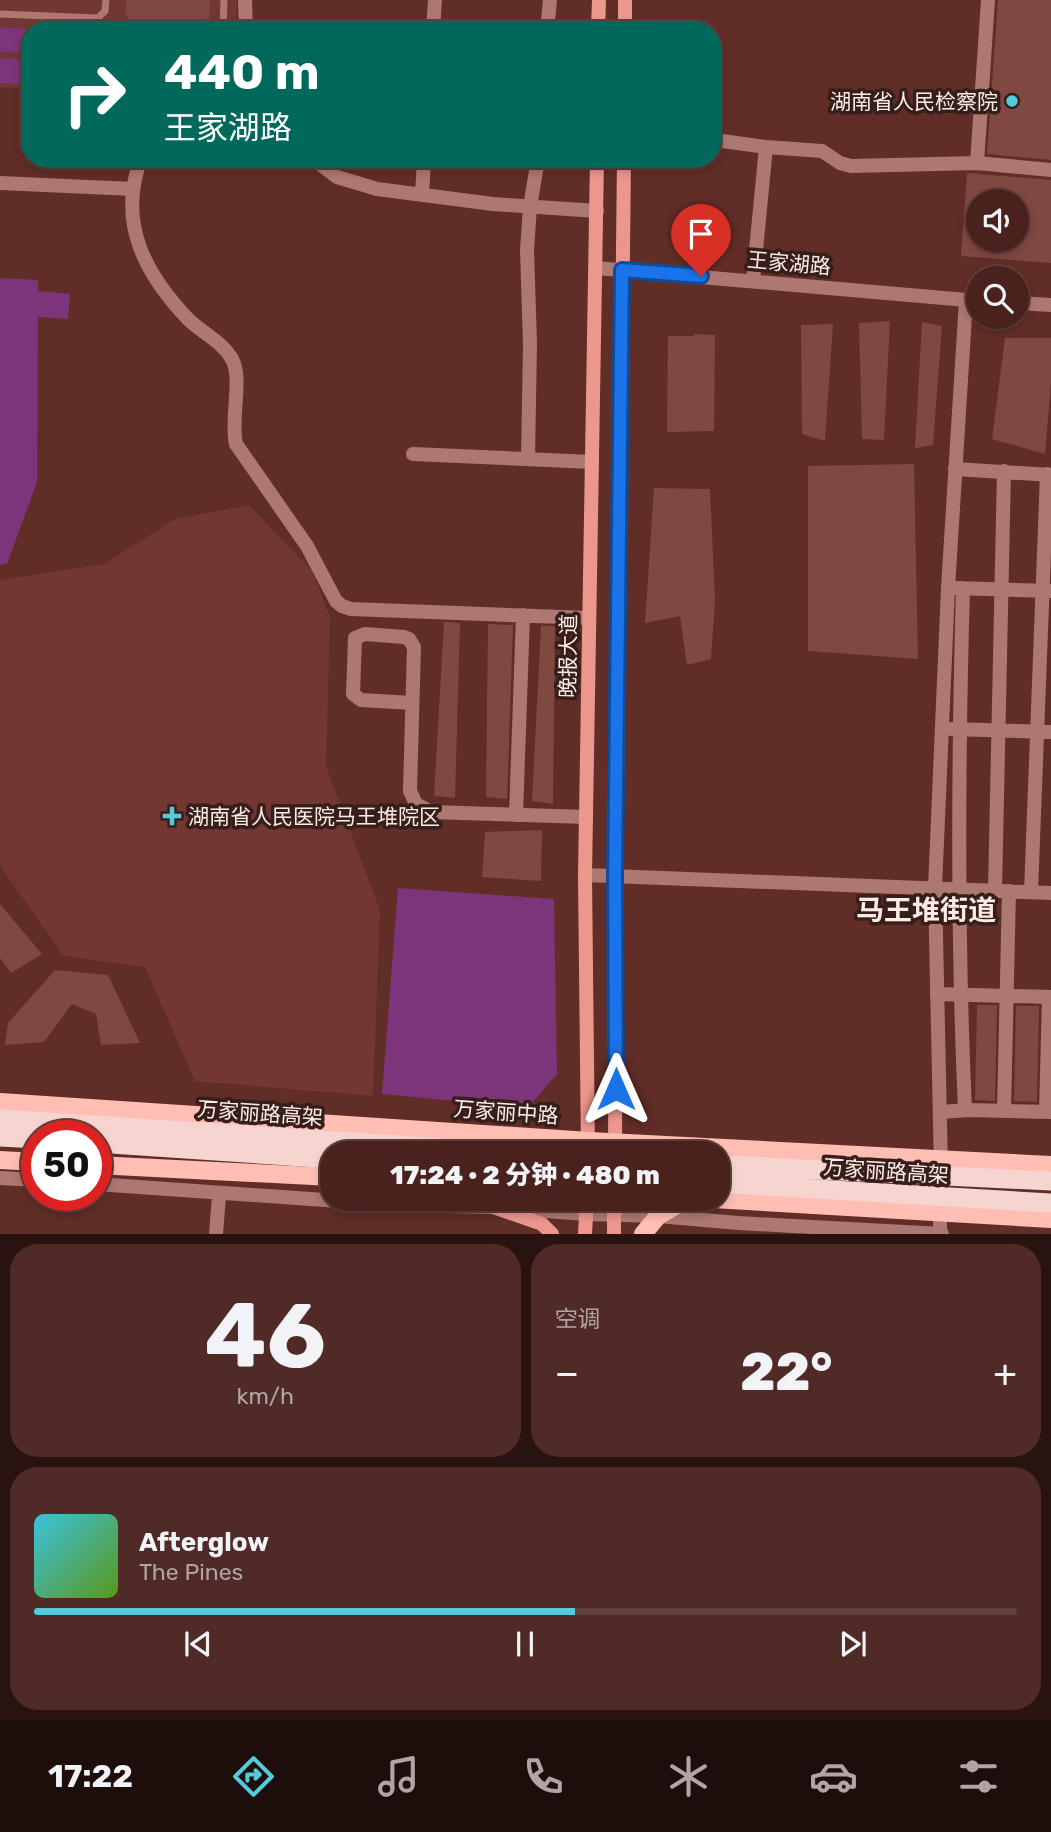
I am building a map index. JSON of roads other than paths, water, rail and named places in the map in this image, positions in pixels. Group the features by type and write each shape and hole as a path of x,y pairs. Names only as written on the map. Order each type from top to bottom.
{"highway":[{"name":"万家丽路高架","path":"0,1119 334,1141"},
{"path":"0,1137 21,1138"},
{"name":"万家丽路高架","path":"112,1144 320,1157"},
{"name":"万家丽路高架","path":"730,1166 1051,1181"},
{"name":"万家丽路高架","path":"730,1184 1051,1203"}],"main road":[{"path":"598,0 598,21"},
{"path":"625,0 625,21"},
{"name":"晚报大道","path":"589,1141 585,875 597,168"},
{"path":"616,1141 615,876 624,168"},
{"name":"万家丽中路","path":"0,1102 510,1141"},
{"name":"万家丽中路","path":"730,1152 1051,1165"},
{"path":"0,1160 21,1161"},
{"path":"112,1166 320,1176"},
{"path":"730,1200 1051,1219"},
{"path":"504,1211 542,1224 552,1234"},
{"path":"585,1234 586,1211"},
{"path":"643,1234 658,1216 667,1211"},
{"path":"614,1214 614,1234"}],"street":[{"path":"246,0 246,21"},
{"path":"434,21 435,0"},
{"path":"549,21 550,0"},
{"path":"977,163 988,0"},
{"path":"721,141 822,151 840,163 851,166 977,163 1051,170"},
{"path":"752,281 766,147"},
{"path":"139,168 133,189 136,241 144,260 154,278 189,320 226,350 234,362 236,376 233,432 236,444 307,546 336,601 351,609 589,618"},
{"path":"325,168 337,177 377,189 597,211"},
{"path":"422,195 424,168"},
{"path":"528,459 530,344 527,250 536,168"},
{"path":"0,183 133,189"},
{"name":"王家湖路","path":"596,268 966,300"},
{"path":"1029,304 1051,305"},
{"path":"965,1110 960,994 955,469 969,329"},
{"path":"413,454 592,462"},
{"path":"955,469 1049,474 1044,732 1031,892"},
{"path":"1003,1111 1006,995 997,730 1004,471"},
{"path":"955,588 1047,591"},
{"path":"604,1211 738,1223 940,1234 935,888 941,729 955,588"},
{"path":"516,815 523,615"},
{"path":"412,703 361,700 353,695 353,645 358,635 404,637 412,643 412,703 410,791 416,804 431,812 586,817"},
{"path":"941,729 1044,732"},
{"path":"585,875 1051,893"},
{"path":"937,994 1050,997 1049,1112 940,1112"},
{"path":"0,1178 21,1179"},
{"path":"112,1185 320,1200"},
{"path":"216,1234 219,1196"}],"lane":[{"path":"0,14 98,19 105,11 106,0"},
{"path":"223,21 224,0"}],"place":[{"name":"湖南省人民检察院","path":"1012,101"},
{"name":"湖南省人民医院马王堆院区","path":"172,816"}],"district":[{"name":"马王堆街道","path":"926,910"}]}
